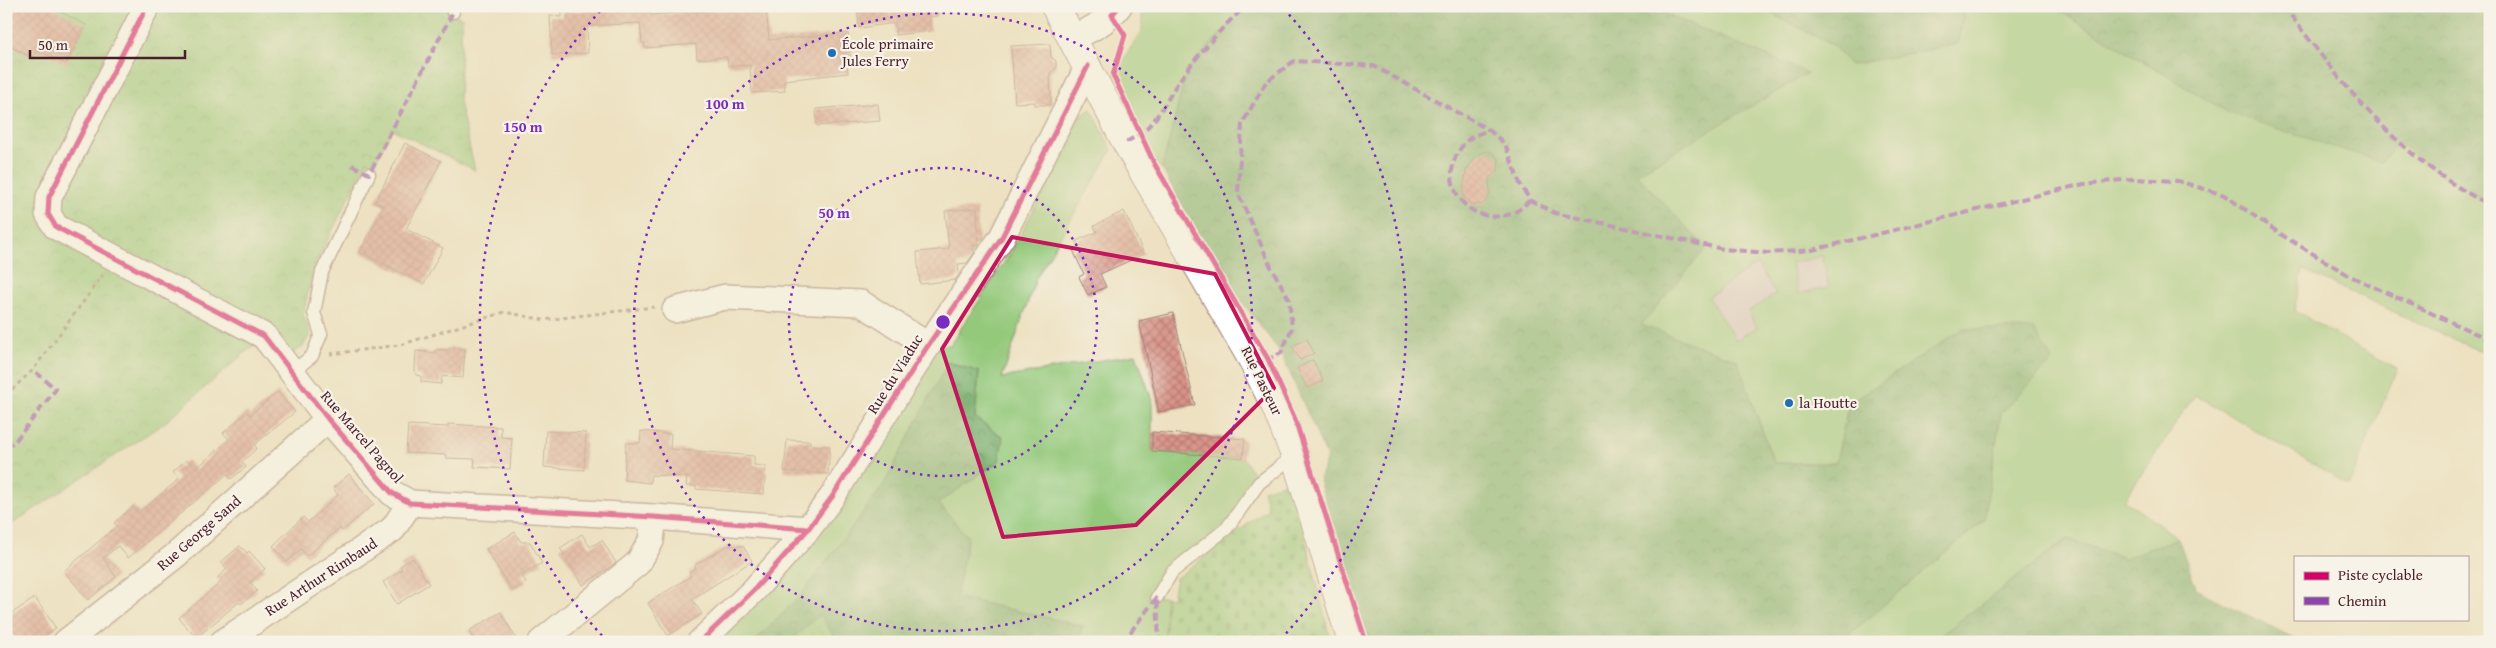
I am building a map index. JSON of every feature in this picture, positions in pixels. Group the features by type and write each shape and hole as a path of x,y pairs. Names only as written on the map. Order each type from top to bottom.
{"main road":[{"name":"Rue Pasteur","path":"1056,6 1126,142 1255,365 1276,407 1295,455 1352,642"}],"street":[{"name":"Rue Marcel Pagnol","path":"147,6 49,197 48,214 56,227 264,336 328,419 392,493 410,503 654,517 808,529"},
{"path":"1073,38 1094,28 1112,9"},
{"name":"Rue du Viaduc","path":"700,642 754,590 808,529 832,497 928,345 1002,238 1088,66"},
{"path":"675,310 725,298 862,303 928,345"},
{"name":"Rue George Sand","path":"66,642 176,555 328,419"},
{"name":"Rue Arthur Rimbaud","path":"223,642 393,529 410,503"},
{"path":"541,642 638,563 651,541 654,517"}],"lane":[{"path":"292,372 312,356 321,334 314,313 322,272 369,174"},
{"path":"1157,597 1172,572 1227,528 1259,483 1295,455"}],"path":[{"path":"6,395 33,370 102,277 112,257"},
{"path":"312,356 400,345 504,312 544,320 652,307 675,310"}],"highlighted area":[{"path":"1012,237 1215,274 1274,388 1136,525 1003,537 942,349"}],"shaded area":[{"path":"1823,256 1830,287 1797,294 1791,263"},
{"path":"1757,264 1776,294 1748,312 1758,326 1736,340 1708,297"}],"green space":[{"path":"6,6 448,6 449,12 462,18 459,102 475,170 392,129 374,164 367,161 314,267 303,314 310,334 303,347 272,364 254,345 164,423 12,524 6,515"},
{"path":"1142,6 1246,6 1187,70 1162,169 1154,163 1113,75 1142,31"},
{"path":"1246,6 1646,6 1808,73 1636,174 1706,248 1641,325 1737,360 1774,463 1836,463 1849,403 1963,329 2033,329 2053,361 2001,413 1984,520 1840,642 1370,642 1319,480 1327,457 1281,353 1220,273 1162,169 1187,70"},
{"path":"1646,6 1757,6 1834,46 1850,65 1958,44 1965,6 2051,6 2229,113 2398,142 2441,175 2490,204 2490,356 2303,270 2294,311 2397,369 2349,485 2195,395 2124,500 2178,538 2125,558 2067,539 1932,642 1840,642 1984,520 2001,413 2053,360 1849,402 1836,463 1774,463 1737,360 1641,325 1635,174 1807,73","holes":["1822,256 1829,287 1798,294 1791,263","1757,264 1776,294 1748,312 1757,327 1736,340 1708,297"]},
{"path":"1757,6 1965,6 1958,44 1850,65 1834,46"},
{"path":"2051,6 2490,6 2490,204 2441,175 2399,143 2381,162 2229,113"},
{"path":"1091,109 1112,150 1036,278 1002,378 1136,354 1152,400 1152,451 1243,458 1255,476 1227,528 1172,572 1158,597 1166,597 1165,642 1076,642 1083,626 956,597 968,537 938,503 999,461 975,418 979,372 949,362 883,486 803,593 754,642 700,642 754,590 927,347 950,345 1012,251 1068,144 1071,127 1077,119"},
{"path":"948,362 979,372 975,418 1003,437 999,461 938,503 968,537 956,597 1083,626 1076,642 998,635 978,642 837,642 820,614 789,642 754,642 803,593 883,486"},
{"path":"1291,481 1331,642 1165,642 1166,597 1172,598 1176,578 1268,509 1263,490"},
{"path":"2178,538 2197,590 2302,642 1932,642 2067,539 2124,558"},
{"path":"820,614 837,642 789,642"},
{"path":"998,635 1059,642 978,642"}],"building":[{"path":"6,6 49,6 86,25 66,64 37,50 33,58 6,44"},
{"path":"598,6 650,6 650,15 766,7 769,40 848,33 851,64 847,64 848,73 784,80 785,91 752,93 750,65 728,66 727,57 697,59 696,44 645,48 645,43 642,43 640,23 587,26 588,53 552,55 550,16 562,17 562,12 598,10"},
{"path":"857,6 938,6 938,16 929,17 931,31 896,35 895,23 859,28"},
{"path":"1050,44 1051,57 1056,61 1056,68 1050,73 1051,105 1035,105 1035,102 1015,103 1011,46"},
{"path":"878,104 880,121 817,126 816,109"},
{"path":"405,143 441,161 406,229 443,248 424,284 360,252 384,206 375,202"},
{"path":"1487,151 1492,152 1499,160 1498,171 1489,178 1490,194 1485,202 1480,205 1470,204 1464,197 1463,192 1466,171 1477,155"},
{"path":"977,208 979,245 973,246 974,253 967,263 958,264 959,275 955,280 920,284 917,252 949,249 945,211"},
{"path":"1124,211 1144,254 1100,274 1106,287 1088,295 1079,277 1084,274 1073,250 1079,247 1076,241 1097,232 1094,226"},
{"path":"1173,313 1195,405 1159,412 1139,321"},
{"path":"1307,339 1314,353 1300,360 1292,346"},
{"path":"450,347 465,349 463,378 442,376 441,384 421,382 421,376 416,375 415,370 416,351 435,353 435,350 449,350"},
{"path":"1313,360 1323,381 1307,388 1297,368"},
{"path":"278,392 295,412 254,445 257,448 242,462 246,467 231,479 227,474 128,558 118,546 103,558 116,577 88,600 64,571 117,526 114,523 133,506 139,513 179,479 173,472 187,460 196,469 229,439 223,433 247,412 250,415"},
{"path":"448,424 501,427 501,437 512,438 510,469 474,467 475,459 446,458 446,455 406,453 408,425 448,427"},
{"path":"546,431 586,433 584,470 544,467"},
{"path":"641,431 671,434 670,449 754,456 754,465 766,466 764,494 696,489 696,486 686,486 687,477 651,475 650,483 624,480 626,443 640,443"},
{"path":"1152,432 1245,439 1243,458 1152,451"},
{"path":"787,440 810,441 810,445 830,446 828,474 784,471"},
{"path":"349,474 374,504 342,531 340,528 307,556 301,549 287,562 273,546 303,517 308,522 338,495 333,488"},
{"path":"515,532 521,542 530,542 542,563 522,575 526,583 512,591 486,549"},
{"path":"582,534 590,547 602,540 616,563 583,585 560,548"},
{"path":"240,546 247,553 249,551 265,569 250,582 257,591 241,604 239,602 196,638 179,618 221,582 217,578 227,569 221,562"},
{"path":"727,546 743,546 752,561 692,599 702,614 668,636 648,603 691,576 689,572 696,568 695,565"},
{"path":"413,558 429,584 397,604 383,582 402,570 400,566"},
{"path":"35,598 56,628 36,642 18,642 6,626 6,617"},
{"path":"501,612 518,642 475,642 469,631"}],"marked path":[{"path":"1126,142 1148,127 1162,110 1194,61 1223,28 1246,6"},
{"path":"2284,6 2351,92 2400,143 2457,187 2490,205"},
{"path":"352,165 369,174 453,12"},
{"path":"1255,365 1281,353 1292,328 1289,299 1271,267 1238,193 1242,124 1266,82 1294,61 1374,66 1489,130"},
{"path":"1530,200 1519,210 1511,214 1494,217 1479,214 1467,206 1458,195 1453,182 1452,168 1457,154 1470,138 1489,130 1505,144 1520,184 1530,200 1555,213 1723,249 1768,253 1812,250 2084,184 2131,179 2178,181 2224,195 2285,237 2350,276 2490,340"},
{"path":"6,448 16,440 56,389 33,370"},
{"path":"1123,642 1157,597 1159,642"}],"cycle path":[{"path":"147,6 49,197 48,214 56,227 264,336 328,419 392,493 410,503 654,517 808,529"},
{"path":"1119,6 1112,15 1125,35 1113,75 1154,163 1268,359 1295,419 1366,642"},
{"path":"700,642 754,590 808,529 832,497 927,347 1002,237 1088,66"}],"place":[{"name":"École primaire Jules Ferry","path":"832,53"},
{"name":"la Houtte","path":"1789,403"}]}
